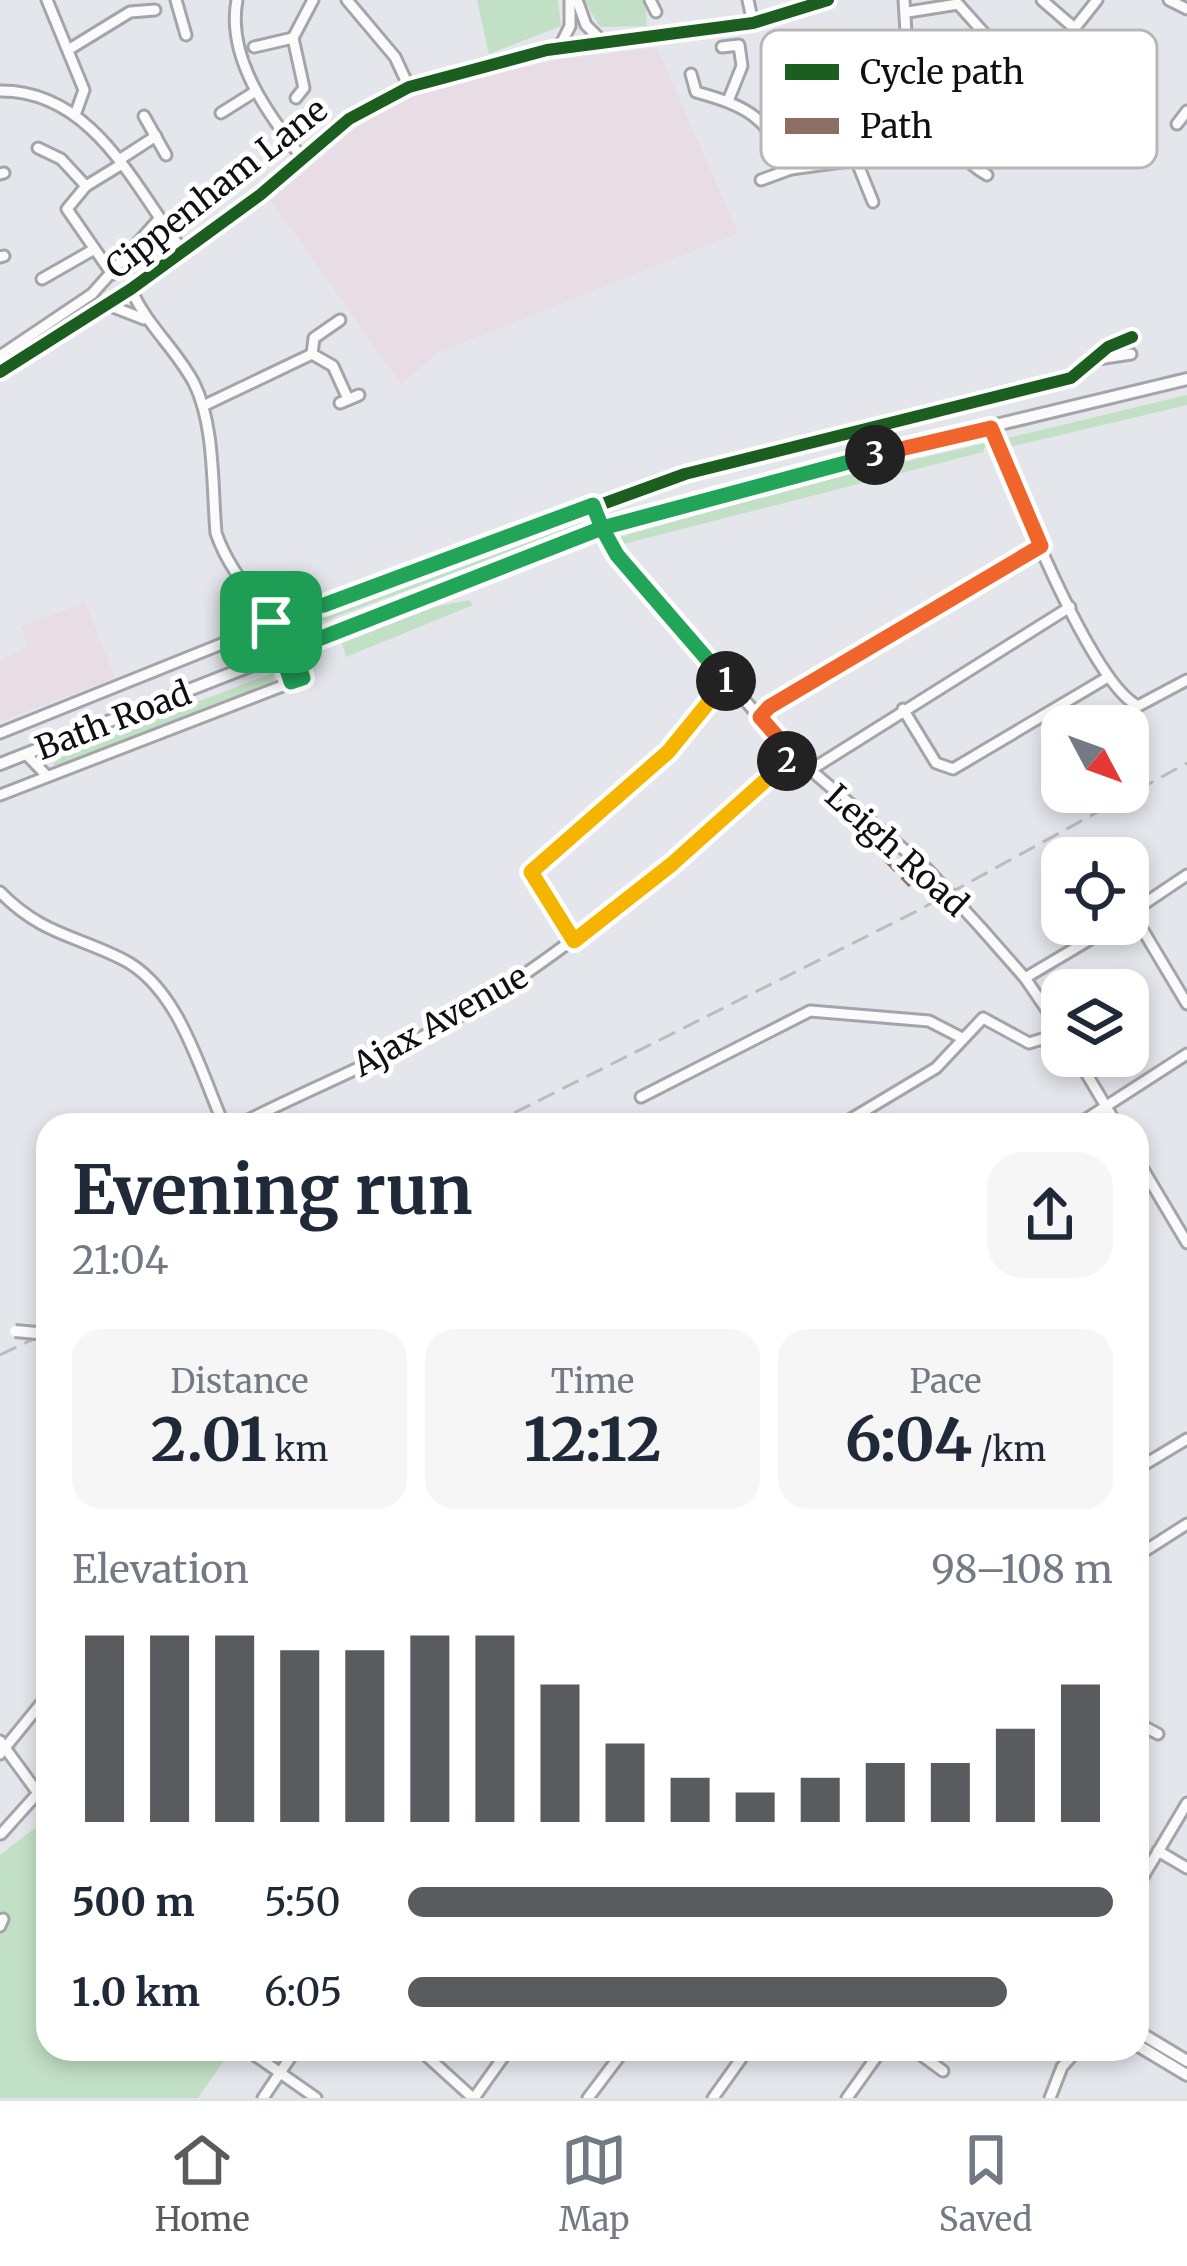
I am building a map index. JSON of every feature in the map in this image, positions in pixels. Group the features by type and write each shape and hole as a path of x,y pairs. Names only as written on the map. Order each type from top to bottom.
{"main road":[{"name":"Bath Road","path":"0,764 602,528 780,477 1187,379"},
{"path":"0,1329 36,1332"},
{"path":"1149,2039 1187,2061"},
{"path":"1149,2052 1187,2075"}],"street":[{"path":"47,0 84,90 76,116"},
{"path":"176,0 186,35"},
{"path":"237,0 237,36 256,91 303,159"},
{"path":"296,98 304,88 293,38 313,0"},
{"path":"346,0 395,57 409,87"},
{"path":"573,0 586,26 602,41"},
{"path":"559,48 570,26 573,0"},
{"path":"650,0 656,12"},
{"path":"748,0 753,23"},
{"name":"Cippenham Lane","path":"0,372 131,290 349,119 409,87 559,48 753,23 828,0"},
{"path":"1042,0 1072,30"},
{"path":"1072,26 1096,0"},
{"path":"1169,0 1187,9"},
{"path":"906,6 959,2 982,30"},
{"path":"68,50 130,12 150,6"},
{"path":"254,47 293,38"},
{"path":"722,47 739,45 742,66 728,101"},
{"path":"691,74 696,92 728,101 761,119"},
{"path":"0,91 40,98 76,116 121,162 183,251"},
{"path":"220,113 256,91"},
{"path":"1177,124 1187,111"},
{"path":"144,116 166,155"},
{"path":"112,274 91,251 67,209 86,186 156,136"},
{"path":"38,148 61,159 86,186"},
{"path":"761,180 796,168"},
{"path":"859,168 873,202"},
{"path":"975,168 987,175"},
{"path":"776,176 781,188"},
{"path":"0,356 70,310 112,274 159,219"},
{"path":"42,279 91,251"},
{"path":"0,795 303,678 293,649 229,568 216,533 203,406 193,382 144,320 131,290"},
{"path":"108,305 144,320"},
{"path":"312,354 314,338 340,320"},
{"path":"271,622 297,609 324,605 593,505 710,467 1071,378 1112,344 1132,338"},
{"path":"203,406 312,354"},
{"path":"312,354 333,365 349,399"},
{"path":"1098,358 1131,354"},
{"path":"991,428 1041,546 1108,677 1138,706 1187,680"},
{"name":"Leigh Road","path":"593,505 617,555 727,682 808,771 928,870 1041,1002"},
{"path":"760,717 1041,546"},
{"path":"808,771 1070,607"},
{"name":"Bath Road","path":"0,733 234,639 263,610"},
{"path":"271,622 291,682"},
{"path":"903,709 936,763 953,769 1108,677"},
{"path":"574,941 531,872 668,752 727,682"},
{"path":"26,754 47,776"},
{"name":"Ajax Avenue","path":"262,1113 456,1017 574,941 672,864 793,755"},
{"path":"1149,901 1187,875"},
{"path":"0,892 39,927 124,959 157,988 218,1113"},
{"path":"1149,944 1187,1004"},
{"path":"1025,978 1081,945"},
{"path":"641,1097 810,1011 929,1021 962,1038"},
{"path":"864,1113 936,1069 983,1018 1030,1043 1041,1040"},
{"path":"1092,1113 1187,1054"},
{"path":"1088,1077 1110,1113"},
{"path":"1149,1179 1187,1243"},
{"path":"1149,1462 1186,1442"},
{"path":"1149,1548 1187,1524"},
{"path":"36,1709 2,1748 36,1790"},
{"path":"1149,1729 1158,1734"},
{"path":"1,1834 36,1795"},
{"path":"1150,1864 1186,1806"},
{"path":"1158,1851 1187,1868"},
{"path":"264,2061 316,2098"},
{"path":"263,2098 288,2061"},
{"path":"432,2061 474,2098 500,2061"},
{"path":"588,2098 616,2061"},
{"path":"713,2098 739,2061"},
{"path":"847,2098 873,2061"},
{"path":"930,2061 944,2071"},
{"path":"1050,2098 1067,2061"}],"shaded area":[{"path":"657,48 738,233 439,352 401,384 271,200 365,121 422,90 456,78 458,82 565,59"},
{"path":"85,602 115,678 0,721 0,660 28,646 21,627"}],"green space":[{"path":"477,0 558,0 561,26 489,54"},
{"path":"584,0 645,0 647,26 600,27"},
{"path":"1187,395 1187,405 1010,447 1008,438"},
{"path":"986,443 983,452 624,544 617,538 786,489"},
{"path":"580,519 584,524 303,629 316,620"},
{"path":"469,600 473,605 346,657 342,643 435,607"},
{"path":"273,673 275,683 63,768 52,764 72,750"},
{"path":"36,1827 36,2061 224,2061 198,2098 0,2098 0,1930 7,1917 0,1913 0,1855"}],"railway":[{"path":"514,1113 917,911 1187,763"},
{"path":"0,1355 36,1338"}],"marked path":[{"path":"834,794 841,810 912,884"}],"cycle path":[{"path":"0,372 131,289 260,195 349,119 409,87 547,50 753,23 828,0"},
{"path":"271,622 685,474 1071,378 1108,347 1132,337"}],"route":[{"path":"271,622 291,682 303,678 293,649 602,528 617,555 727,682 668,752 531,872 574,941 672,864 793,755 760,717 769,707 1041,546 991,428 780,477 602,528 593,505 271,622"}]}
